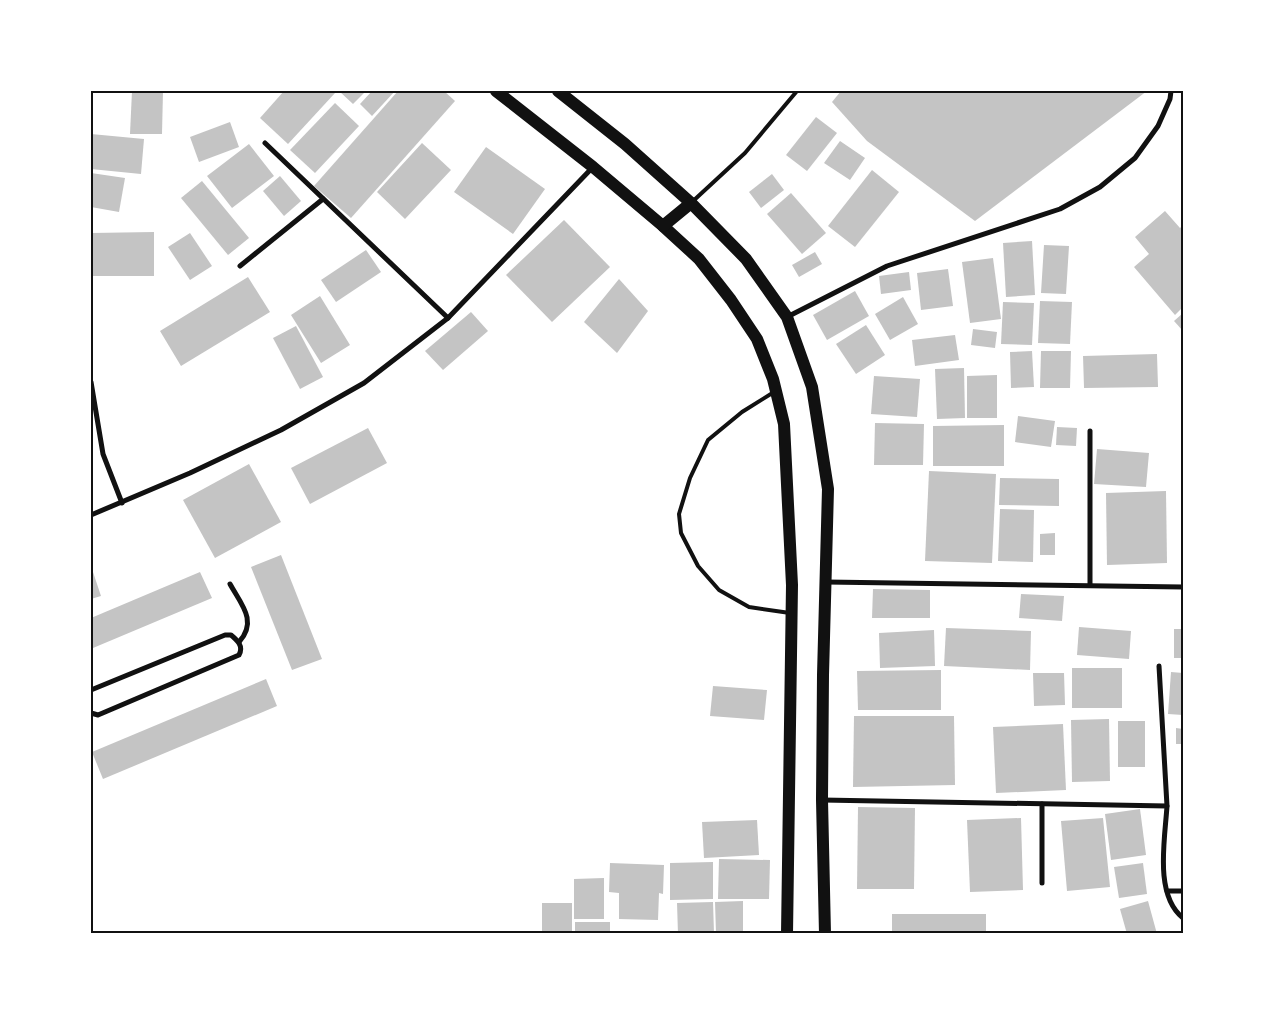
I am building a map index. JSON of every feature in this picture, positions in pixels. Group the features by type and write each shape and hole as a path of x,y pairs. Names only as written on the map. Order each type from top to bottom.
{"main road":[{"path":"496,91 593,167 699,259 731,300 757,339 774,378 784,424 792,614 787,934"},
{"path":"558,91 625,144 691,203 746,259 787,317 812,388 828,489 822,800 825,934"},
{"path":"663,226 691,203"}],"street":[{"path":"787,317 887,266 1060,209 1100,187 1135,158 1158,126 1170,99 1171,91"},
{"path":"265,143 448,318"},
{"path":"91,515 122,503 281,430 356,388 448,318 593,167"},
{"path":"240,266 323,199"},
{"path":"91,382 103,454 122,503"},
{"path":"1090,431 1090,585"},
{"path":"826,582 1183,587"},
{"path":"230,584 247,615 248,626 246,634 239,642"},
{"path":"91,690 225,635 231,635 239,642 240,655 98,715 91,713"},
{"path":"1159,666 1167,806 1162,874 1175,912 1183,918"},
{"path":"822,800 1167,806"},
{"path":"1042,804 1042,883"},
{"path":"1167,891 1183,891"}],"lane":[{"path":"691,203 745,153 797,91"},
{"path":"776,391 742,412 708,440 690,478 679,514 681,533 698,566 719,590 749,607 792,614"}],"building":[{"path":"132,91 163,91 162,134 130,134"},
{"path":"284,91 333,91 335,93 288,144 260,118"},
{"path":"339,91 366,91 353,104"},
{"path":"372,91 395,91 372,116 360,104"},
{"path":"398,91 444,91 455,101 351,218 314,186"},
{"path":"841,91 1147,91 975,221 867,141 832,102"},
{"path":"335,103 359,126 315,173 290,150"},
{"path":"816,117 837,133 807,171 786,155"},
{"path":"230,122 239,147 199,162 190,137"},
{"path":"91,134 144,139 141,174 91,169"},
{"path":"840,141 865,158 850,180 824,163"},
{"path":"422,143 451,170 405,219 377,192"},
{"path":"249,144 274,176 232,208 207,176"},
{"path":"486,147 545,189 513,234 454,192"},
{"path":"872,170 899,192 855,247 828,226"},
{"path":"91,173 125,178 119,212 91,207"},
{"path":"772,174 784,190 761,208 749,192"},
{"path":"280,176 301,201 284,216 263,191"},
{"path":"202,181 249,238 228,255 181,198"},
{"path":"791,193 826,233 802,254 767,214"},
{"path":"1165,211 1180,228 1183,225 1183,307 1175,315 1134,267 1149,254 1135,237"},
{"path":"564,220 610,267 552,322 506,275"},
{"path":"154,232 154,276 91,276 91,233"},
{"path":"190,233 212,266 190,280 168,247"},
{"path":"1032,241 1035,295 1006,297 1003,243"},
{"path":"1044,245 1069,246 1066,294 1041,293"},
{"path":"366,250 381,272 336,302 321,280"},
{"path":"815,252 822,264 799,277 792,265"},
{"path":"993,258 1001,319 970,323 962,262"},
{"path":"948,269 953,306 921,310 917,273"},
{"path":"909,272 911,290 881,294 879,276"},
{"path":"248,277 270,312 181,366 160,331"},
{"path":"619,279 648,311 617,353 584,322"},
{"path":"855,291 869,316 827,340 813,315"},
{"path":"320,296 350,345 321,363 291,315"},
{"path":"903,297 918,324 890,340 875,314"},
{"path":"1040,301 1072,302 1070,344 1038,343"},
{"path":"1003,302 1034,303 1032,345 1001,344"},
{"path":"471,312 488,331 443,370 425,351"},
{"path":"1183,313 1183,331 1174,321"},
{"path":"866,325 885,355 856,374 836,344"},
{"path":"296,326 323,377 300,389 273,338"},
{"path":"973,329 997,332 995,348 971,345"},
{"path":"955,335 959,360 915,366 912,340"},
{"path":"1032,351 1034,387 1011,388 1010,352"},
{"path":"1041,351 1071,351 1070,388 1040,388"},
{"path":"1157,354 1158,387 1084,388 1083,356"},
{"path":"964,368 965,418 937,419 935,369"},
{"path":"997,375 997,418 967,418 967,376"},
{"path":"874,376 920,379 917,417 871,414"},
{"path":"1018,416 1055,421 1051,447 1015,442"},
{"path":"875,423 924,424 923,465 874,465"},
{"path":"1004,425 1004,466 933,466 933,426"},
{"path":"1057,427 1077,428 1076,446 1056,445"},
{"path":"368,428 387,463 310,504 291,468"},
{"path":"1097,449 1149,453 1146,487 1094,484"},
{"path":"249,464 281,522 215,558 183,500"},
{"path":"929,471 996,474 992,563 925,561"},
{"path":"1000,478 1059,479 1059,506 999,505"},
{"path":"1166,491 1167,563 1107,565 1106,493"},
{"path":"1000,509 1034,510 1033,562 998,561"},
{"path":"1055,533 1055,555 1040,555 1040,534"},
{"path":"281,555 322,659 292,670 251,567"},
{"path":"91,566 101,596 91,599"},
{"path":"200,572 212,598 93,648 91,644 91,618"},
{"path":"873,589 930,590 930,618 872,618"},
{"path":"1021,594 1064,596 1062,621 1019,618"},
{"path":"1079,627 1131,631 1129,659 1077,655"},
{"path":"946,628 1031,631 1030,670 944,666"},
{"path":"1174,629 1183,629 1183,658 1174,658"},
{"path":"934,630 935,666 880,668 879,633"},
{"path":"1072,668 1122,668 1122,708 1072,708"},
{"path":"941,670 941,710 858,710 857,671"},
{"path":"1171,672 1183,673 1183,715 1168,714"},
{"path":"1033,673 1064,673 1065,705 1034,706"},
{"path":"266,679 277,706 103,779 92,752"},
{"path":"713,686 767,690 764,720 710,716"},
{"path":"854,716 954,716 955,785 853,787"},
{"path":"1109,719 1110,781 1072,782 1071,720"},
{"path":"1118,721 1145,721 1145,767 1118,767"},
{"path":"1063,724 1066,790 996,793 993,727"},
{"path":"1176,728 1183,729 1183,744 1176,744"},
{"path":"858,807 915,808 914,889 857,889"},
{"path":"1140,809 1146,855 1111,860 1105,814"},
{"path":"1021,818 1023,890 970,892 967,820"},
{"path":"1103,818 1110,887 1067,891 1061,821"},
{"path":"757,820 759,855 704,858 702,822"},
{"path":"719,859 770,860 769,899 718,899"},
{"path":"713,862 713,899 670,900 670,863"},
{"path":"610,863 664,865 663,894 659,893 658,920 619,919 619,893 609,892"},
{"path":"1143,863 1147,894 1119,898 1114,867"},
{"path":"604,878 604,919 574,919 574,879"},
{"path":"743,901 743,934 716,934 715,902"},
{"path":"1148,901 1157,934 1127,934 1120,909"},
{"path":"713,902 714,934 678,934 677,903"},
{"path":"542,903 572,903 572,934 542,934"},
{"path":"892,914 986,914 986,934 892,934"},
{"path":"575,922 610,922 610,934 575,934"}]}
